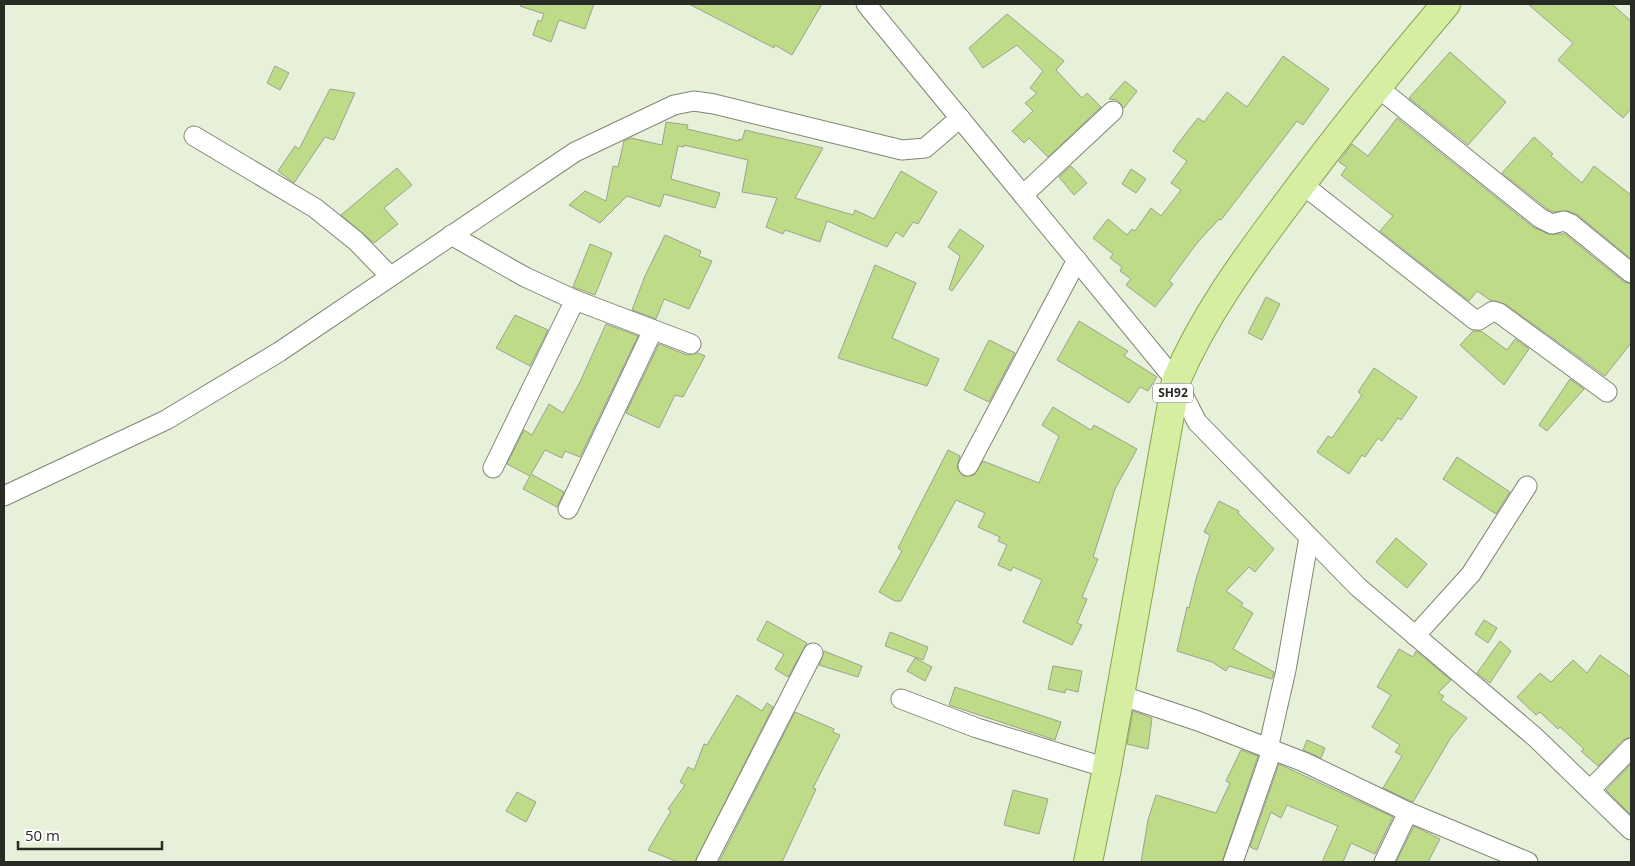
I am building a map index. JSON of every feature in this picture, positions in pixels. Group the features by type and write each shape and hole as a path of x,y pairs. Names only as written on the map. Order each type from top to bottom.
{"main road":[{"name":"SH92","path":"1088,862 1107,768 1176,381 1190,348 1207,318 1250,253 1376,86 1446,4"}],"street":[{"path":"866,4 1176,381 1197,422 1358,587 1535,737 1631,830"},
{"path":"1376,86 1540,218 1552,224 1564,221 1571,224 1631,273"},
{"path":"4,496 166,420 279,352 575,152 674,105 694,101 714,104 902,150 924,148 960,118"},
{"path":"1023,195 1113,111"},
{"path":"194,136 315,208 356,241 390,276"},
{"path":"1302,184 1475,320 1479,320 1493,311 1499,312 1607,392"},
{"path":"451,235 525,277 575,300 690,344"},
{"path":"968,466 1077,260"},
{"path":"493,468 575,300"},
{"path":"568,509 653,330"},
{"path":"1416,636 1471,574 1527,486"},
{"path":"1233,862 1270,749 1309,537"},
{"path":"706,862 813,653"},
{"path":"1120,695 1198,721 1304,762 1408,812 1528,862"},
{"path":"901,699 977,728 1107,768"},
{"path":"1590,790 1631,748"},
{"path":"1384,862 1408,812"}],"building":[{"path":"521,4 594,4 585,29 559,20 551,42 533,35 538,20 541,22 544,14 520,6"},
{"path":"689,4 822,4 792,55 775,45 774,48"},
{"path":"1528,4 1612,4 1631,21 1631,109 1623,118 1558,60 1573,43"},
{"path":"1007,14 1064,61 1056,70 1082,98 1087,93 1101,107 1048,157 1029,138 1024,143 1012,131 1033,111 1025,103 1037,93 1030,88 1043,71 1017,45 983,68 969,48"},
{"path":"1450,52 1506,102 1468,145 1409,98"},
{"path":"1283,56 1329,89 1303,125 1297,121 1221,220 1219,219 1197,243 1169,281 1173,284 1155,307 1126,285 1131,279 1120,271 1122,267 1110,258 1113,254 1093,238 1108,219 1127,235 1132,229 1135,231 1151,208 1161,216 1181,190 1171,183 1187,161 1173,151 1180,141 1198,118 1204,122 1227,92 1247,107"},
{"path":"275,66 289,73 280,90 267,83"},
{"path":"1125,81 1137,91 1124,108 1117,100 1109,99"},
{"path":"330,89 355,93 334,140 325,137 294,183 278,171 295,146 299,149"},
{"path":"1397,118 1533,227 1548,234 1565,234 1624,282 1631,284 1631,343 1605,376 1505,304 1490,300 1477,291 1469,301 1380,231 1393,216 1341,175 1347,167 1339,162 1352,144 1368,156"},
{"path":"666,122 688,125 687,129 739,141 739,139 742,140 745,130 823,148 795,198 853,215 855,210 874,219 901,171 937,192 918,224 913,222 903,237 896,232 887,247 827,221 820,242 785,230 783,234 766,227 777,198 742,192 748,160 684,145 684,147 678,146 671,179 720,193 715,208 664,194 660,207 627,196 600,223 569,205 585,191 606,201 613,166 618,167 624,141 631,138 662,145"},
{"path":"1534,137 1553,154 1551,156 1582,183 1594,166 1631,195 1631,259 1578,215 1568,211 1553,212 1502,173"},
{"path":"1071,166 1087,183 1074,195 1059,177"},
{"path":"397,168 412,185 384,208 398,224 374,243 341,215"},
{"path":"1131,169 1146,179 1136,193 1122,184"},
{"path":"960,229 984,246 952,291 949,289 960,256 948,247"},
{"path":"665,235 701,251 699,256 712,261 689,309 664,299 656,319 632,310 645,276"},
{"path":"590,244 612,253 595,295 573,287"},
{"path":"875,265 916,283 892,338 939,359 927,386 838,358"},
{"path":"1266,297 1280,304 1262,340 1248,333"},
{"path":"515,315 548,330 530,366 496,348"},
{"path":"1079,321 1128,351 1124,356 1157,377 1148,391 1140,387 1129,403 1057,360"},
{"path":"606,324 638,336 580,457 565,451 562,458 545,450 531,474 564,492 557,507 523,489 530,476 507,464 524,430 532,435 549,404 563,413 580,382"},
{"path":"1473,331 1481,331 1507,350 1515,339 1529,349 1504,385 1460,345"},
{"path":"989,340 1015,353 989,402 964,390"},
{"path":"659,344 687,355 698,353 705,356 683,397 675,395 659,428 626,413"},
{"path":"1374,368 1417,397 1401,420 1398,418 1382,441 1378,438 1365,457 1362,455 1349,474 1317,452 1328,436 1332,438 1362,395 1358,392"},
{"path":"1570,379 1584,389 1547,431 1539,425"},
{"path":"1053,407 1091,430 1094,425 1137,449 1115,489 1093,557 1098,559 1082,597 1087,599 1077,623 1082,625 1072,645 1023,622 1042,580 1013,567 1011,571 998,565 1007,545 998,541 1000,537 978,527 985,513 956,500 901,601 895,601 879,592 902,551 898,548 948,450 960,456 957,467 963,476 974,475 983,461 1039,483 1059,436 1042,425"},
{"path":"1457,457 1510,492 1496,514 1443,479"},
{"path":"1219,501 1239,511 1238,513 1274,549 1255,572 1249,567 1226,591 1243,603 1241,606 1253,613 1233,649 1274,672 1272,679 1229,666 1226,671 1212,662 1177,651 1187,607 1189,608 1210,535 1204,532"},
{"path":"1396,538 1427,564 1407,588 1376,562"},
{"path":"1484,620 1497,628 1488,643 1475,634"},
{"path":"767,621 807,643 788,677 775,669 784,654 757,640"},
{"path":"890,632 928,647 923,660 885,646"},
{"path":"1500,641 1511,651 1490,683 1477,673"},
{"path":"1399,649 1413,657 1416,651 1451,680 1438,693 1444,696 1441,700 1467,718 1450,739 1413,802 1383,788 1402,756 1395,752 1400,745 1372,727 1391,695 1377,687"},
{"path":"824,651 862,666 858,677 819,665"},
{"path":"1600,655 1631,677 1631,737 1623,740 1598,766 1581,751 1584,749 1560,727 1558,729 1540,712 1536,715 1517,697 1540,673 1551,682 1573,660 1587,673"},
{"path":"915,658 932,667 925,681 907,671"},
{"path":"1053,666 1082,671 1078,692 1066,689 1065,693 1048,689"},
{"path":"955,687 1061,722 1055,740 949,705"},
{"path":"737,695 762,711 767,703 773,707 695,862 678,862 648,850 671,811 668,809 685,785 680,782 688,767 694,770 704,744 707,745"},
{"path":"1133,711 1152,718 1148,749 1127,744"},
{"path":"795,712 834,729 833,732 840,735 813,788 816,789 782,862 719,862"},
{"path":"1307,740 1325,748 1321,758 1303,750"},
{"path":"1241,750 1258,756 1222,862 1141,862 1148,820 1156,795 1216,813 1230,783 1226,781"},
{"path":"1279,764 1393,817 1375,854 1351,843 1343,862 1322,862 1338,826 1287,805 1281,818 1271,812 1257,850 1250,847"},
{"path":"1631,764 1631,815 1606,790"},
{"path":"1013,790 1048,799 1039,834 1004,825"},
{"path":"517,792 536,802 526,822 506,811"},
{"path":"1414,826 1440,839 1428,862 1396,862"}]}
